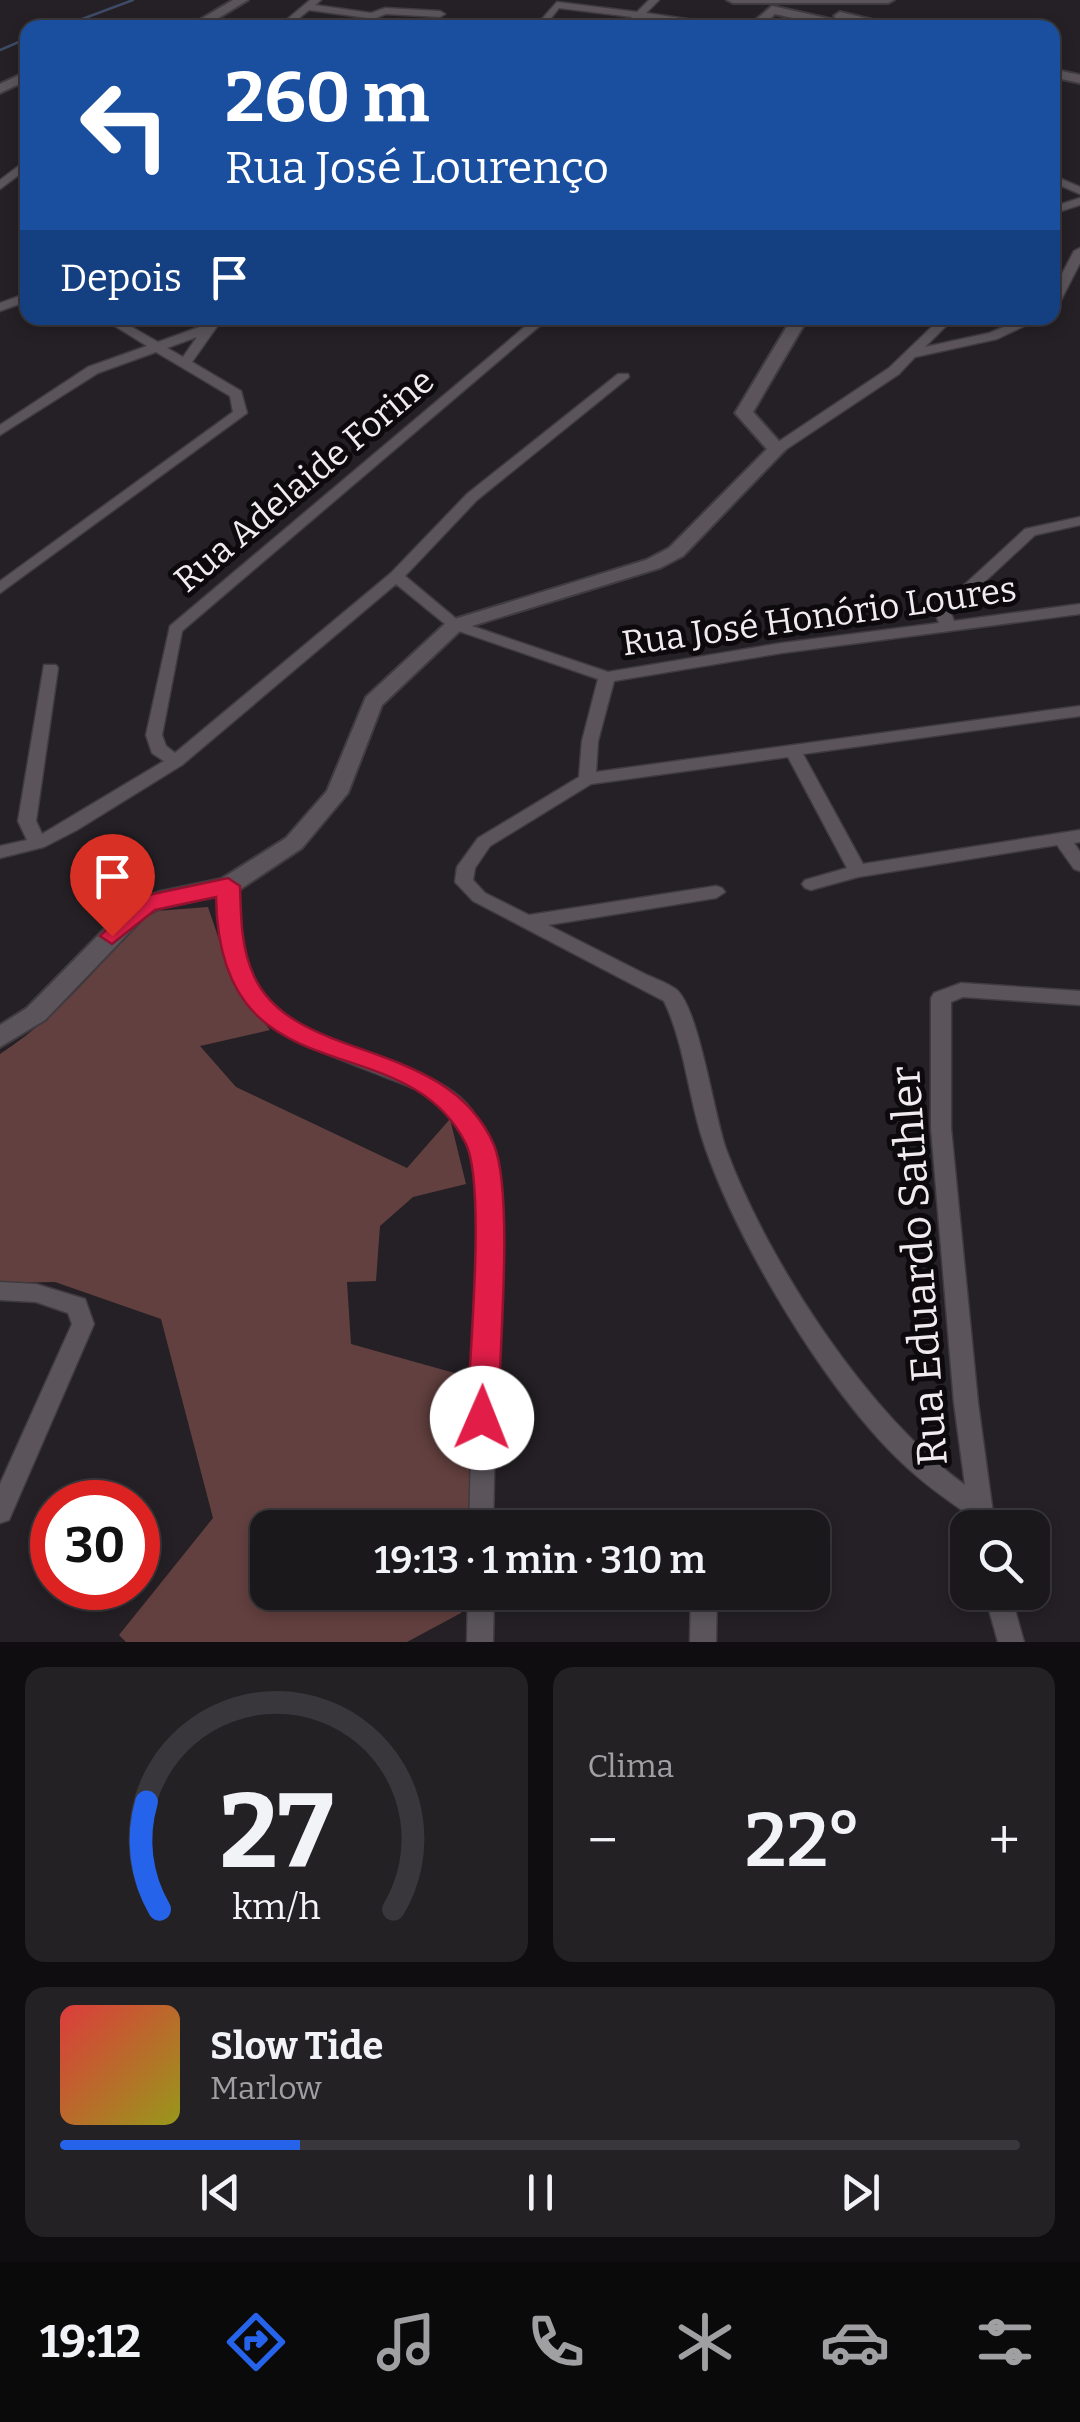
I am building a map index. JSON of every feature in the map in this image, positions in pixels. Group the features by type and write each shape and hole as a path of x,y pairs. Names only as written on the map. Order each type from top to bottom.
{"street":[{"path":"206,20 242,0"},
{"path":"633,20 654,0"},
{"path":"733,0 775,4 888,0"},
{"path":"856,0 864,1"},
{"path":"830,2 818,8 861,20"},
{"path":"291,20 313,3 372,16 385,11 440,14"},
{"path":"775,4 818,20"},
{"path":"775,4 828,20"},
{"path":"775,4 840,20"},
{"path":"545,20 557,5 680,20"},
{"path":"371,20 372,16"},
{"path":"0,186 20,169"},
{"path":"1060,290 1080,251"},
{"path":"0,588 240,413 236,394 120,325"},
{"path":"0,430 93,370 208,325"},
{"path":"186,362 212,325"},
{"name":"Rua Adelaide Forine","path":"176,761 158,748 154,735 175,629 535,325"},
{"path":"777,450 744,413 796,325"},
{"path":"0,1038 36,1014 138,909 159,900 228,886 294,843 337,794 373,702 455,625 653,564 676,552 777,450 894,371 941,325"},
{"path":"911,354 993,336 1019,325"},
{"path":"0,852 38,843 146,783 176,761 396,576 472,497 623,377"},
{"path":"948,626 943,612 1030,532 1080,521"},
{"path":"396,576 455,625"},
{"name":"Rua José Honório Loures","path":"455,625 607,677 1080,609"},
{"path":"38,843 28,821 50,668"},
{"path":"586,779 590,740 607,677"},
{"path":"972,1510 894,1440 804,1316 741,1204 716,1148 682,1016 671,996 478,897 464,882 466,867 484,842 586,779 1080,711"},
{"path":"794,753 858,871"},
{"path":"811,884 858,871 1071,838 1080,865"},
{"path":"228,886 229,930 236,964 245,985 278,1022 432,1088 460,1110 482,1148 488,1187 481,1510"},
{"path":"525,922 716,892"},
{"name":"Rua Eduardo Sathler","path":"980,1510 942,1128 941,998 961,990 1080,998"},
{"path":"0,1291 60,1298 77,1306 82,1324 33,1428 0,1512"},
{"path":"480,1610 480,1642"},
{"path":"703,1642 704,1610"},
{"path":"1002,1610 1011,1642"}],"shaded area":[{"path":"208,907 233,981 270,1030 200,1046 236,1087 407,1168 450,1119 466,1184 413,1197 380,1226 376,1281 347,1282 351,1344 483,1381 471,1510 250,1510 250,1610 461,1610 407,1642 126,1642 119,1635 139,1610 160,1610 160,1584 213,1518 161,1319 55,1282 0,1283 0,1054 78,989 143,912"}],"waterway":[{"path":"79,20 133,0"},
{"path":"0,50 20,41"}],"route":[{"path":"112,936 148,903 228,886 229,930 236,964 245,985 278,1022 287,1030 432,1088 460,1110 482,1148 488,1187 482,1418"}]}
